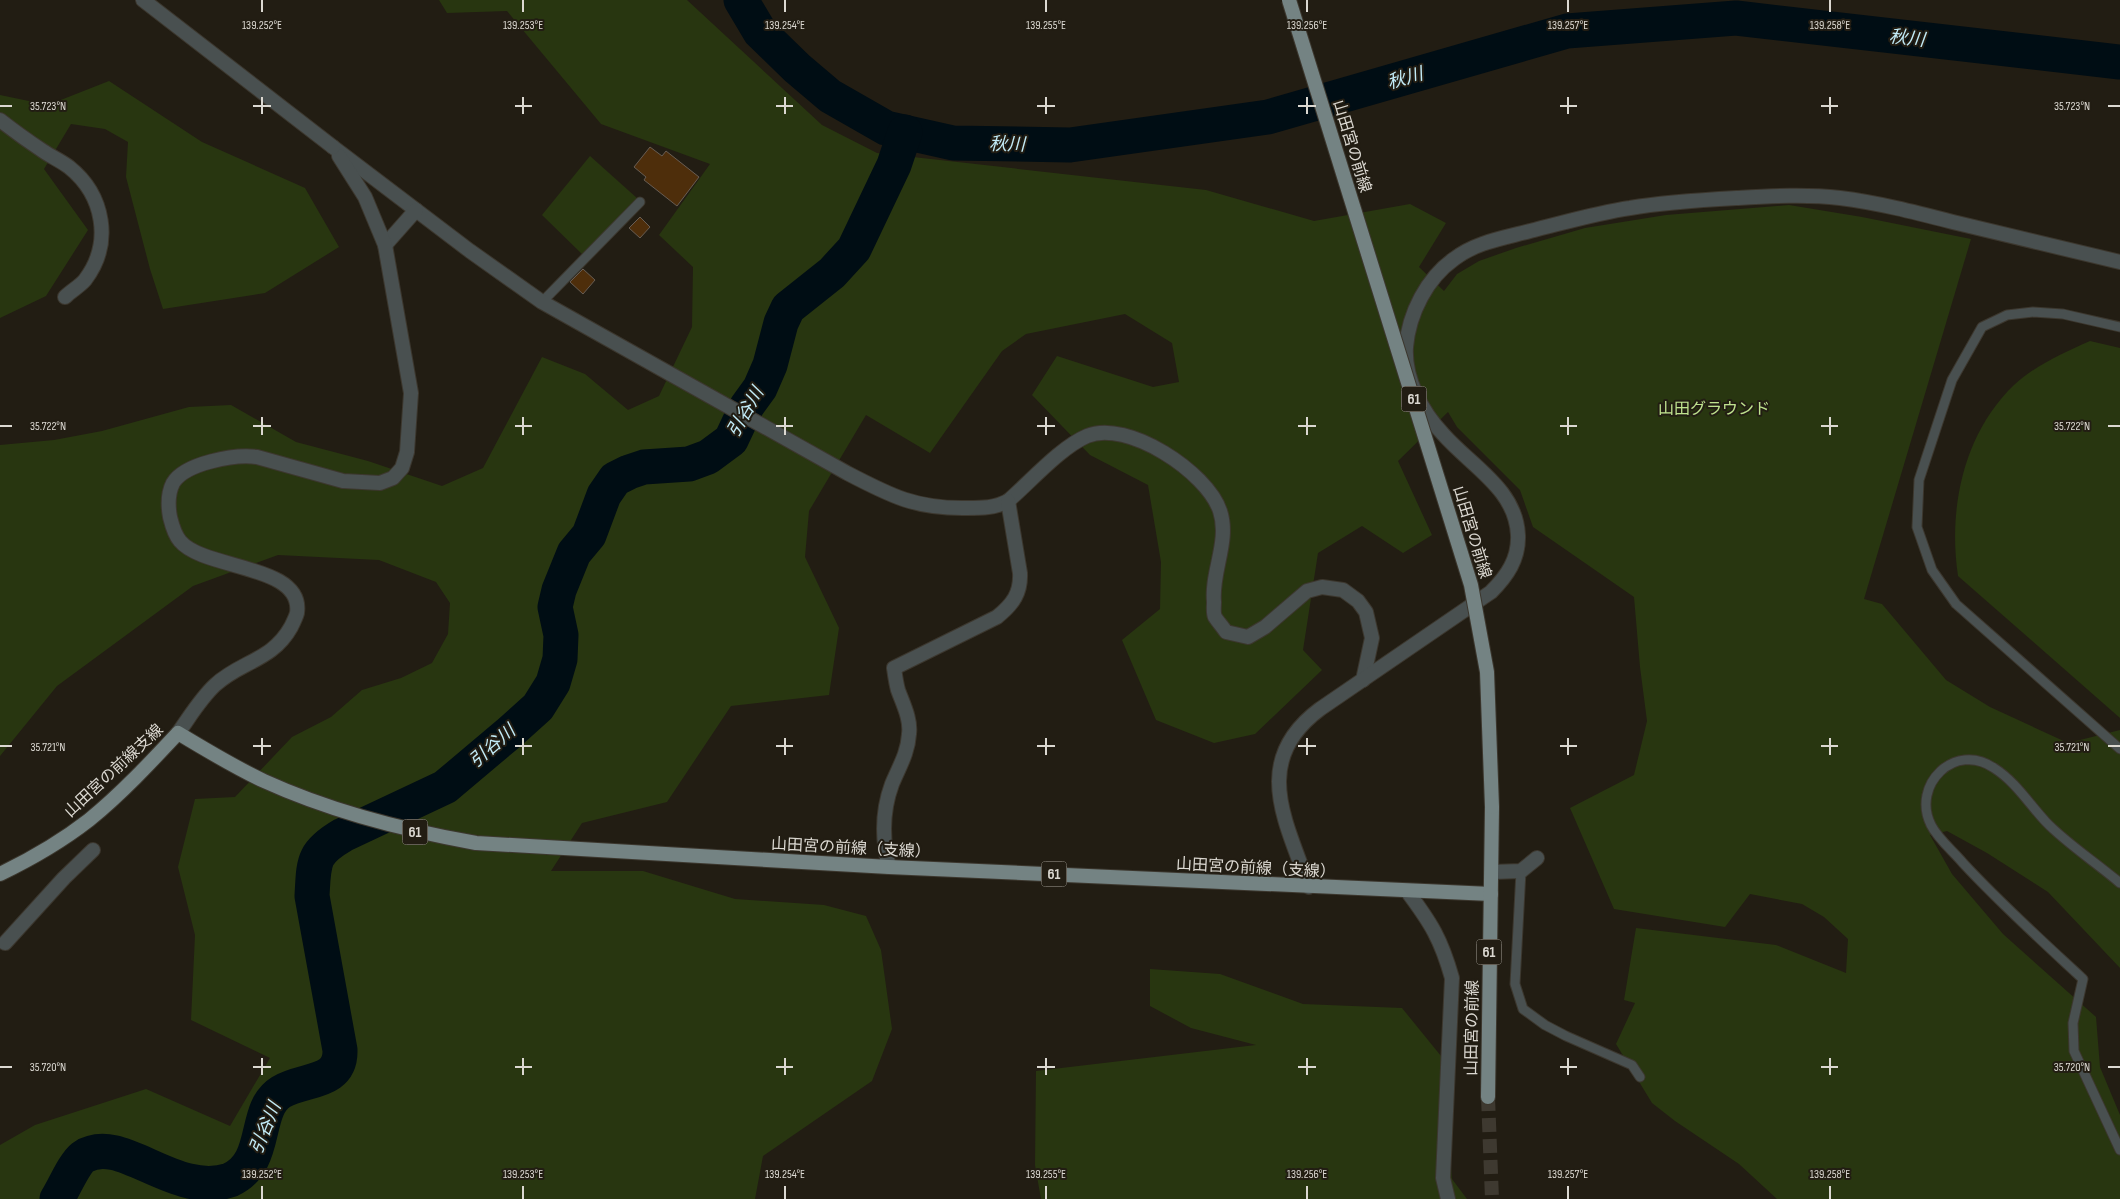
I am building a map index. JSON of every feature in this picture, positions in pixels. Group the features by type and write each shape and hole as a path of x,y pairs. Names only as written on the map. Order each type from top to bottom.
{"main road":[{"name":"山田宮の前線","path":"1289,0 1472,591 1487,672 1492,806 1488,1096"},
{"name":"山田宮の前線支線","path":"0,874 56,843 89,820 143,771 178,733 225,760"},
{"name":"山田宮の前線（支線）","path":"225,760 264,781 343,812 406,830 476,843 889,867 1491,894"}],"street":[{"path":"143,0 416,210 542,302 880,490 912,503 942,509 998,506 1008,501 1067,448 1086,436 1098,432 1114,432 1144,443 1171,456 1195,475 1220,511 1222,545 1213,590 1215,616 1226,632 1248,637 1265,628 1307,591 1322,587 1343,590 1358,601 1366,612 1372,638 1363,680"},
{"path":"0,120 70,168 88,188 100,209 102,242 96,258 85,280 65,297"},
{"path":"178,733 213,686 231,671 271,652 286,635 297,613 296,600 290,589 280,581 262,573 210,559 191,551 180,541 174,530 168,509 173,483 183,473 198,466 245,455 343,481 380,483 393,478 402,468 407,452 411,393 384,245 365,196 333,146"},
{"path":"1309,887 1279,795 1281,763 1290,739 1303,723 1491,592 1508,574 1516,554 1518,542 1517,521 1506,497 1444,436 1427,416 1409,375 1406,348 1411,323 1421,296 1447,264 1466,251 1491,241 1625,208 1667,203 1797,195 1840,198 1890,206 2120,262"},
{"path":"384,245 416,210"},
{"path":"889,867 884,824 886,802 891,785 906,754 910,732 894,668 939,644 998,617 1010,607 1017,596 1021,584 1008,501"},
{"path":"2,941 93,850"},
{"path":"1492,872 1521,871 1537,858"},
{"path":"1407,891 1436,931 1446,954 1452,978 1444,1178 1448,1199"}],"lane":[{"path":"542,302 640,202"},
{"path":"2120,327 2063,314 2033,312 2006,315 1982,327 1952,380 1919,480 1917,527 1932,570 1956,604 2120,749"},
{"path":"2120,882 2047,823 2018,787 1993,767 1978,761 1965,760 1951,763 1932,780 1927,793 1925,810 1931,826 2000,903 2083,979 2073,1023 2074,1051 2120,1150"},
{"path":"1521,871 1515,984 1523,1009 1545,1025 1566,1036 1632,1065 1640,1077"}],"green space":[{"name":"山田グラウンド","path":"439,0 687,0 822,125 877,153 1206,190 1314,221 1410,204 1446,223 1419,267 1444,291 1457,274 1479,261 1516,248 1585,228 1666,215 1789,205 1862,217 1971,239 1864,599 1882,604 1946,680 1990,707 2068,743 2120,730 2120,968 2048,892 1987,853 1947,831 1930,835 1952,874 2003,934 2096,1017 2100,1067 2120,1115 2120,1199 1777,1199 1739,1164 1675,1121 1652,1103 1616,1044 1635,1003 1624,1000 1636,928 1776,945 1846,973 1848,939 1824,917 1802,904 1750,894 1725,927 1614,909 1570,808 1634,775 1647,721 1634,597 1533,527 1520,490 1457,427 1448,412 1398,461 1432,535 1403,553 1362,526 1318,553 1303,650 1322,670 1255,734 1214,743 1156,720 1122,640 1160,609 1161,562 1148,485 1090,455 1032,395 1057,356 1153,387 1179,382 1172,343 1125,314 1026,334 1002,351 930,453 866,415 809,511 805,557 839,628 829,695 731,706 667,802 582,823 551,871 643,871 735,899 824,905 866,916 881,950 892,1029 872,1081 763,1156 755,1199 0,1199 0,1145 35,1125 146,1089 230,1126 270,1058 191,1020 195,935 178,867 195,799 235,797 292,737 331,717 362,690 401,678 432,663 448,634 450,603 436,582 379,560 278,555 193,586 57,686 0,756 0,445 54,440 102,431 189,407 231,405 296,442 368,461 442,486 483,468 542,357 585,374 628,410 659,396 692,327 693,267 659,235 710,164 601,124 507,11 447,13"},
{"path":"109,81 202,142 305,188 339,247 265,293 163,309 150,269 126,177 128,142 105,129 71,124 44,169 88,230 46,296 0,318 0,95 48,105"},
{"path":"590,156 638,199 583,255 542,215"},
{"path":"2090,341 2120,348 2120,718 1958,576 1955,551 1955,525 1963,474 1971,449 1982,426 1997,405 2022,378 2050,360"},
{"path":"1150,969 1220,974 1303,1004 1402,1008 1441,1056 1452,1179 1467,1199 1041,1199 1035,1165 1036,1071 1256,1045 1191,1028 1150,1006"}],"building":[{"path":"650,147 662,156 666,151 699,177 677,206 644,180 646,177 634,167"},
{"path":"640,217 650,227 640,238 629,228"},
{"path":"583,269 595,280 583,294 570,282"}],"waterway":[{"name":"秋川","path":"741,0 760,32 797,68 830,96 886,128 953,143 1070,145 1268,117 1567,31 1736,18 2120,62"},
{"name":"引谷川","path":"57,1199 80,1160 83,1157 98,1152 114,1153 131,1158 189,1181 209,1183 230,1180 242,1172 251,1161 266,1111 272,1100 281,1092 319,1079 328,1075 334,1069 339,1061 340,1050 312,896 313,875 320,853 325,847 343,835 445,787 538,707 553,683 560,659 561,635 555,607 559,590 574,553 589,535 604,495 615,479 629,472 644,467 689,464 708,457 731,440 747,406 760,388 770,365 781,323 788,308 832,273 854,249 894,165 905,132"}],"tunnel":[{"path":"1488,1097 1492,1199"}]}
